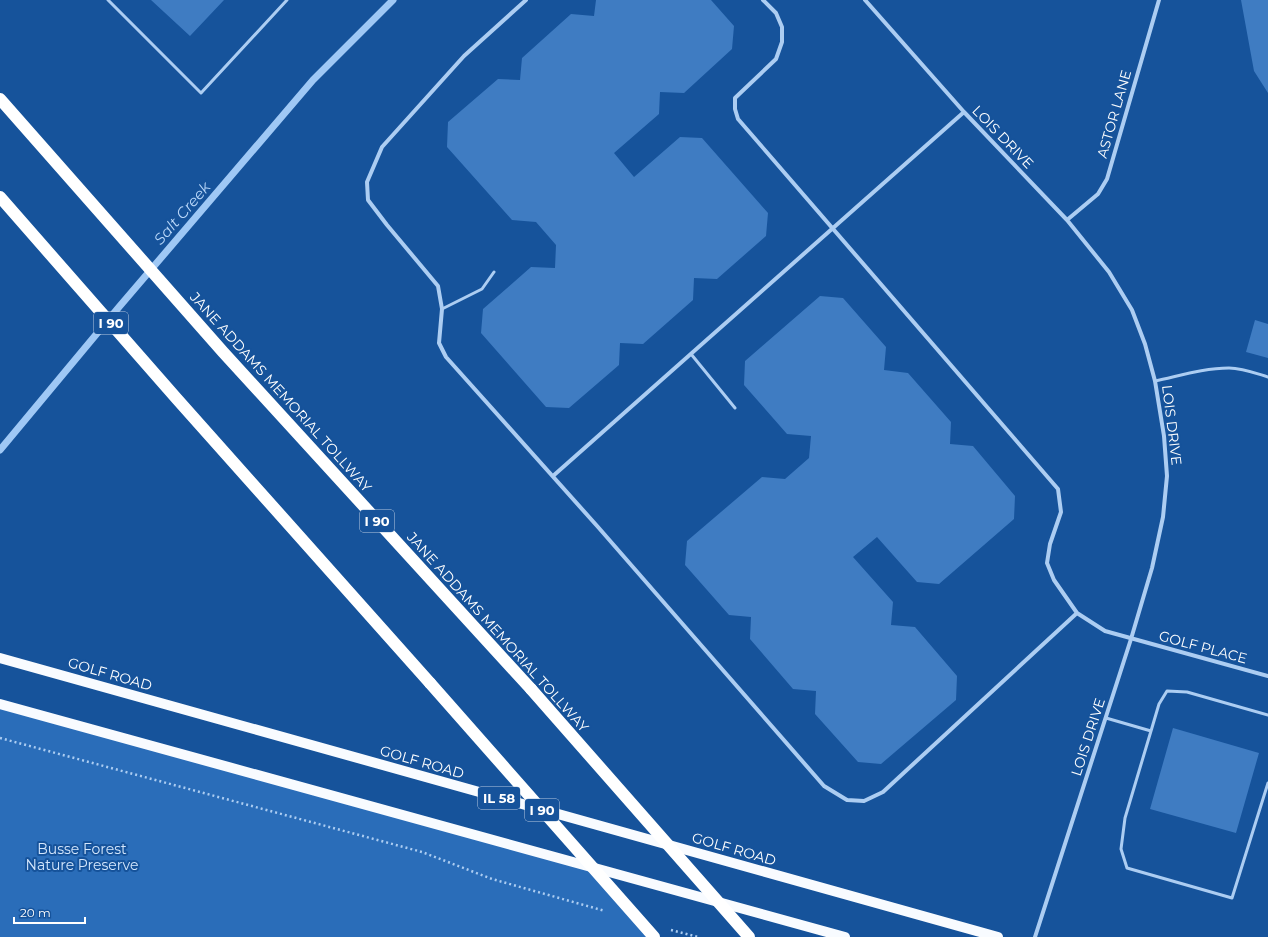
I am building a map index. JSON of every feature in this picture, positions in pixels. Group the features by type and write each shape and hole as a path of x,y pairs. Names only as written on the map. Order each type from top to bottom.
{"highway":[{"name":"JANE ADDAMS MEMORIAL TOLLWAY","path":"0,99 223,352 531,689 749,937"},
{"name":"I 90","path":"0,197 654,937"}],"main road":[{"name":"GOLF ROAD","path":"0,658 998,937"},
{"path":"0,704 846,937"}],"street":[{"path":"526,0 464,56 382,147 367,182 368,200 438,286 442,309 439,342 446,357 553,476 824,786 847,800 864,801 883,792 1077,613 1054,580 1047,563 1050,544 1061,512 1058,489 738,118 735,109 735,98 776,59 782,42 782,26 776,13 763,0"},
{"name":"LOIS DRIVE","path":"865,0 964,112 1067,220 1109,272 1132,310 1145,344 1155,381 1164,436 1167,476 1163,517 1152,568 1132,639 1035,937"},
{"name":"ASTOR LANE","path":"1067,220 1098,194 1107,178 1159,0"},
{"path":"553,476 964,112"},
{"name":"GOLF PLACE","path":"1077,613 1105,631 1268,676"}],"lane":[{"path":"108,0 200,93 287,0"},
{"path":"442,309 482,289 494,272"},
{"path":"691,354 735,408"},
{"path":"1155,381 1208,370 1228,368 1268,376"},
{"path":"1268,715 1187,692 1167,691 1159,704 1125,818 1121,849 1127,868 1232,898 1268,783"},
{"path":"1106,718 1151,731"}],"path":[{"path":"0,738 422,852 492,879 565,899"}],"green space":[{"name":"Busse Forest Nature Preserve","path":"0,705 592,869 652,937 0,937"}],"building":[{"path":"151,0 224,0 190,36"},
{"path":"596,0 711,0 734,26 732,49 684,93 660,92 659,114 614,153 634,177 680,137 702,138 768,213 766,236 717,279 694,278 693,300 643,344 620,343 619,365 569,408 546,407 481,333 483,309 531,267 555,268 556,245 536,222 512,220 447,147 448,122 498,79 520,80 522,58 571,14 594,16"},
{"path":"1241,0 1268,0 1268,93 1254,71"},
{"path":"820,296 843,298 886,347 884,370 908,373 951,422 950,444 973,446 1015,496 1014,519 939,584 917,582 877,537 853,557 893,602 891,625 915,627 957,676 956,700 881,764 858,762 815,714 816,691 793,689 750,639 751,617 729,615 685,565 687,541 762,477 785,479 809,458 811,436 787,434 744,385 745,361"},
{"path":"1255,320 1268,324 1268,358 1246,352"},
{"path":"1173,728 1259,753 1236,833 1150,809"}],"waterway":[{"name":"Salt Creek","path":"0,450 119,307 313,80 393,0"}]}
